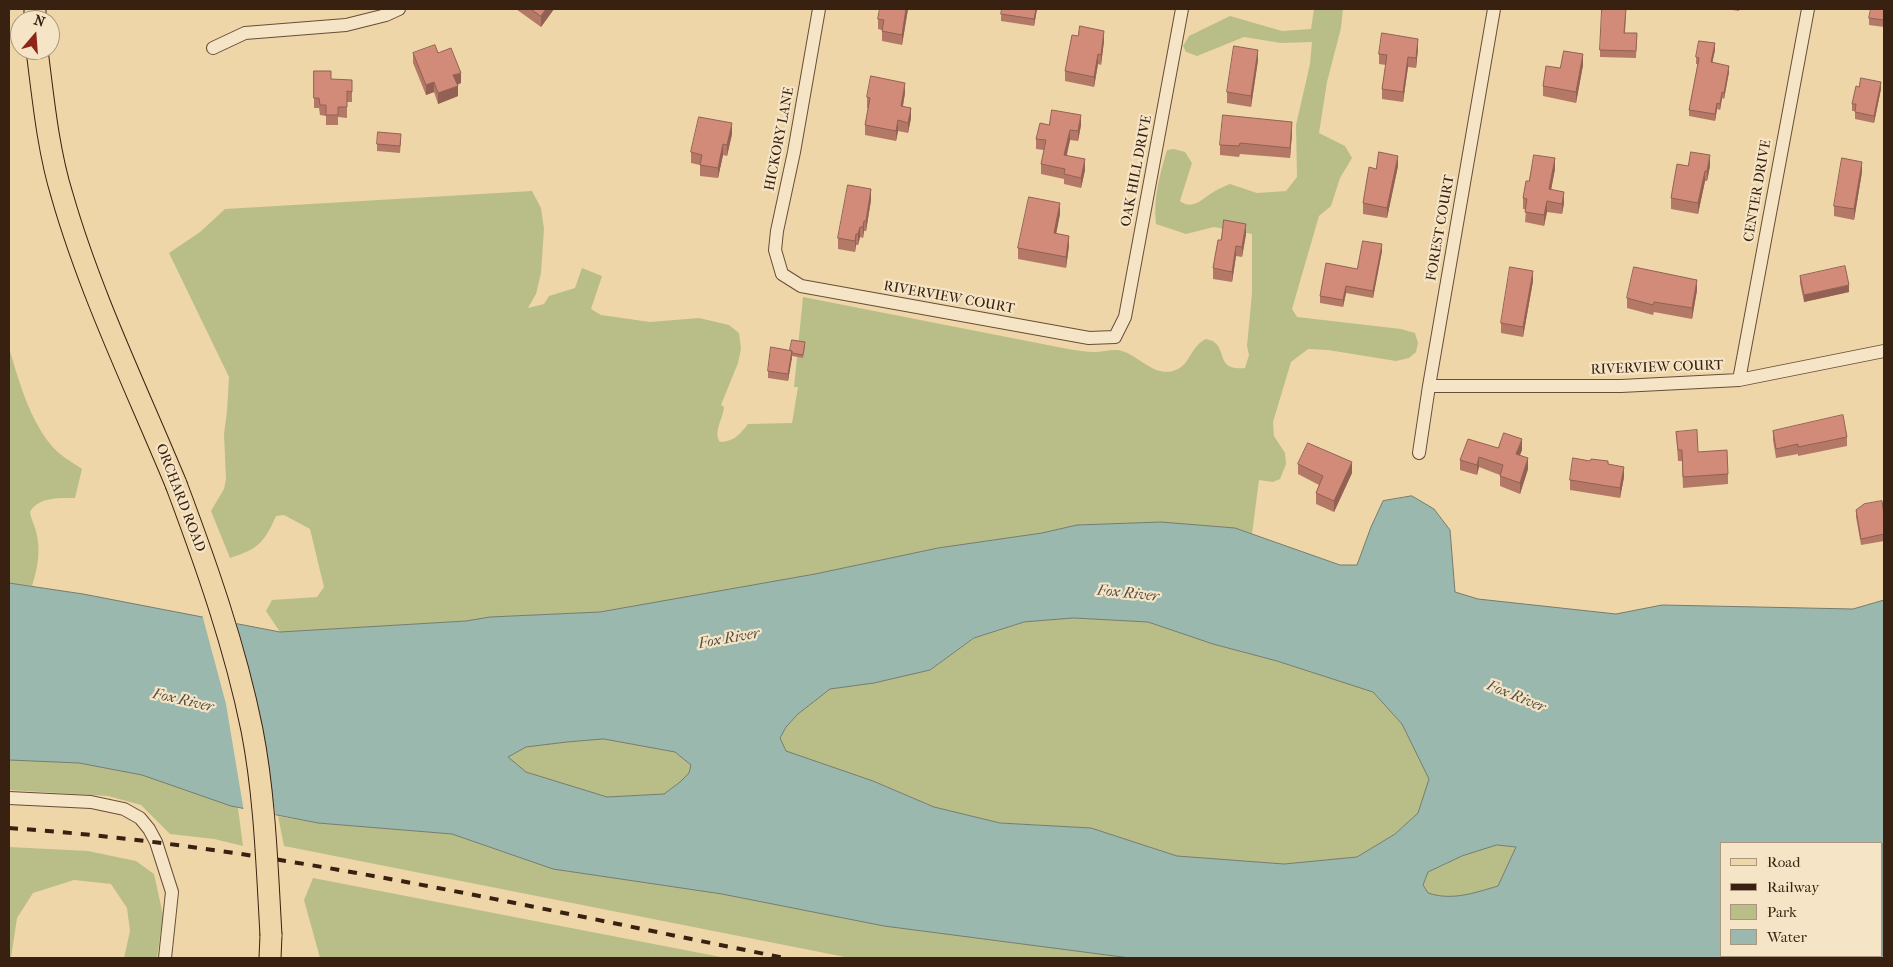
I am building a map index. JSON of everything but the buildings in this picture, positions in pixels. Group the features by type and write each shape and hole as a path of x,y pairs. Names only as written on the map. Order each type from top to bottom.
{"main road":[{"name":"ORCHARD ROAD","path":"38,60 45,114 61,194 86,271 176,484 214,586 252,731 266,857 271,935 270,958"}],"street":[{"path":"212,48 245,33 346,25 386,15 399,9"},
{"name":"HICKORY LANE","path":"782,274 775,250 777,231 794,152 819,9"},
{"name":"OAK HILL DRIVE","path":"1115,337 1125,317 1182,9"},
{"name":"FOREST COURT","path":"1419,454 1494,9"},
{"name":"CENTER DRIVE","path":"1739,380 1808,9"},
{"name":"RIVERVIEW COURT","path":"782,274 801,286 1089,338 1115,337"},
{"name":"RIVERVIEW COURT","path":"1429,386 1621,386 1739,380 1884,351"},
{"path":"9,798 91,802 124,809 140,818 150,828 172,892 165,958"}],"green space":[{"path":"1314,9 1343,9 1341,28 1327,82 1319,133 1345,146 1352,158 1340,178 1331,206 1319,216 1292,309 1297,317 1401,329 1415,333 1418,343 1416,352 1409,358 1396,361 1328,350 1308,349 1291,362 1273,422 1274,436 1285,453 1286,464 1280,479 1273,482 1259,480 1252,534 1235,528 1161,522 1077,525 1042,533 938,548 815,574 600,612 490,617 466,621 280,632 266,611 272,600 317,597 324,587 310,529 284,515 276,516 268,533 259,544 230,558 211,511 224,489 226,479 224,434 229,377 169,253 200,232 225,209 532,191 541,208 544,229 541,273 536,294 528,308 544,304 549,296 575,288 582,268 602,276 591,309 601,315 650,322 699,318 729,325 739,333 741,349 738,363 721,405 724,407 718,430 720,442 736,437 748,424 792,423 798,387 794,387 803,297 1068,349 1095,352 1119,350 1162,372 1170,372 1183,366 1197,346 1206,339 1213,341 1218,346 1224,360 1230,366 1245,368 1249,355 1247,346 1252,293 1252,234 1214,227 1186,234 1156,224 1155,205 1158,186 1167,150 1174,149 1185,152 1192,163 1180,201 1185,204 1194,204 1230,184 1257,193 1286,191 1297,177 1296,125 1310,64 1312,42 1281,43 1244,37 1197,56 1186,52 1183,46 1189,36 1230,16 1282,31 1311,29"},
{"path":"9,348 26,399 43,434 58,452 82,469 75,498 50,499 38,503 30,512 38,538 39,552 32,586 9,583"},
{"path":"1074,618 1148,622 1213,644 1277,661 1373,692 1402,724 1429,779 1418,813 1395,834 1357,857 1284,864 1177,856 1091,828 1000,823 934,807 873,781 786,751 780,738 786,727 798,714 830,689 874,683 930,670 975,638 1024,622"},
{"path":"604,739 675,752 691,765 689,773 664,794 607,797 526,772 508,757 526,747"},
{"path":"9,760 79,763 142,775 238,808 243,846 214,839 170,834 141,805 108,796 9,790"},
{"path":"278,816 318,823 452,834 553,869 722,894 884,926 1131,958 850,958 284,846"},
{"path":"1497,845 1516,847 1498,886 1463,895 1446,896 1428,893 1423,885 1428,872 1462,856"},
{"path":"9,847 88,851 136,861 154,874 163,915 157,958 124,958 130,931 127,908 111,884 74,880 33,893 17,918 11,958 9,958"},
{"path":"313,878 726,958 320,958 304,900"}],"water":[{"name":"Fox River","path":"1412,496 1434,509 1450,530 1455,592 1478,599 1616,614 1662,605 1853,609 1884,600 1884,958 1130,958 884,926 722,894 553,869 452,834 318,823 231,806 142,775 79,763 9,760 9,583 83,594 280,632 466,621 490,617 600,612 815,574 938,548 1042,533 1077,525 1161,522 1235,528 1340,565 1357,565 1383,501","holes":["1074,618 1148,622 1213,644 1277,661 1373,692 1402,724 1429,779 1418,813 1395,834 1357,857 1284,864 1177,856 1091,828 1000,823 934,807 873,781 786,751 780,738 786,727 798,714 830,689 874,683 930,670 974,638 1024,622","604,739 675,752 691,765 689,773 664,794 607,797 526,772 508,757 526,747","1497,845 1516,847 1498,886 1472,893 1446,896 1428,893 1423,885 1428,872 1462,856"]}],"pier":[{"path":"202,614 236,621 258,706 276,818 244,812 226,704"}],"railway":[{"path":"9,828 205,849 302,864 496,899 785,958"}]}
